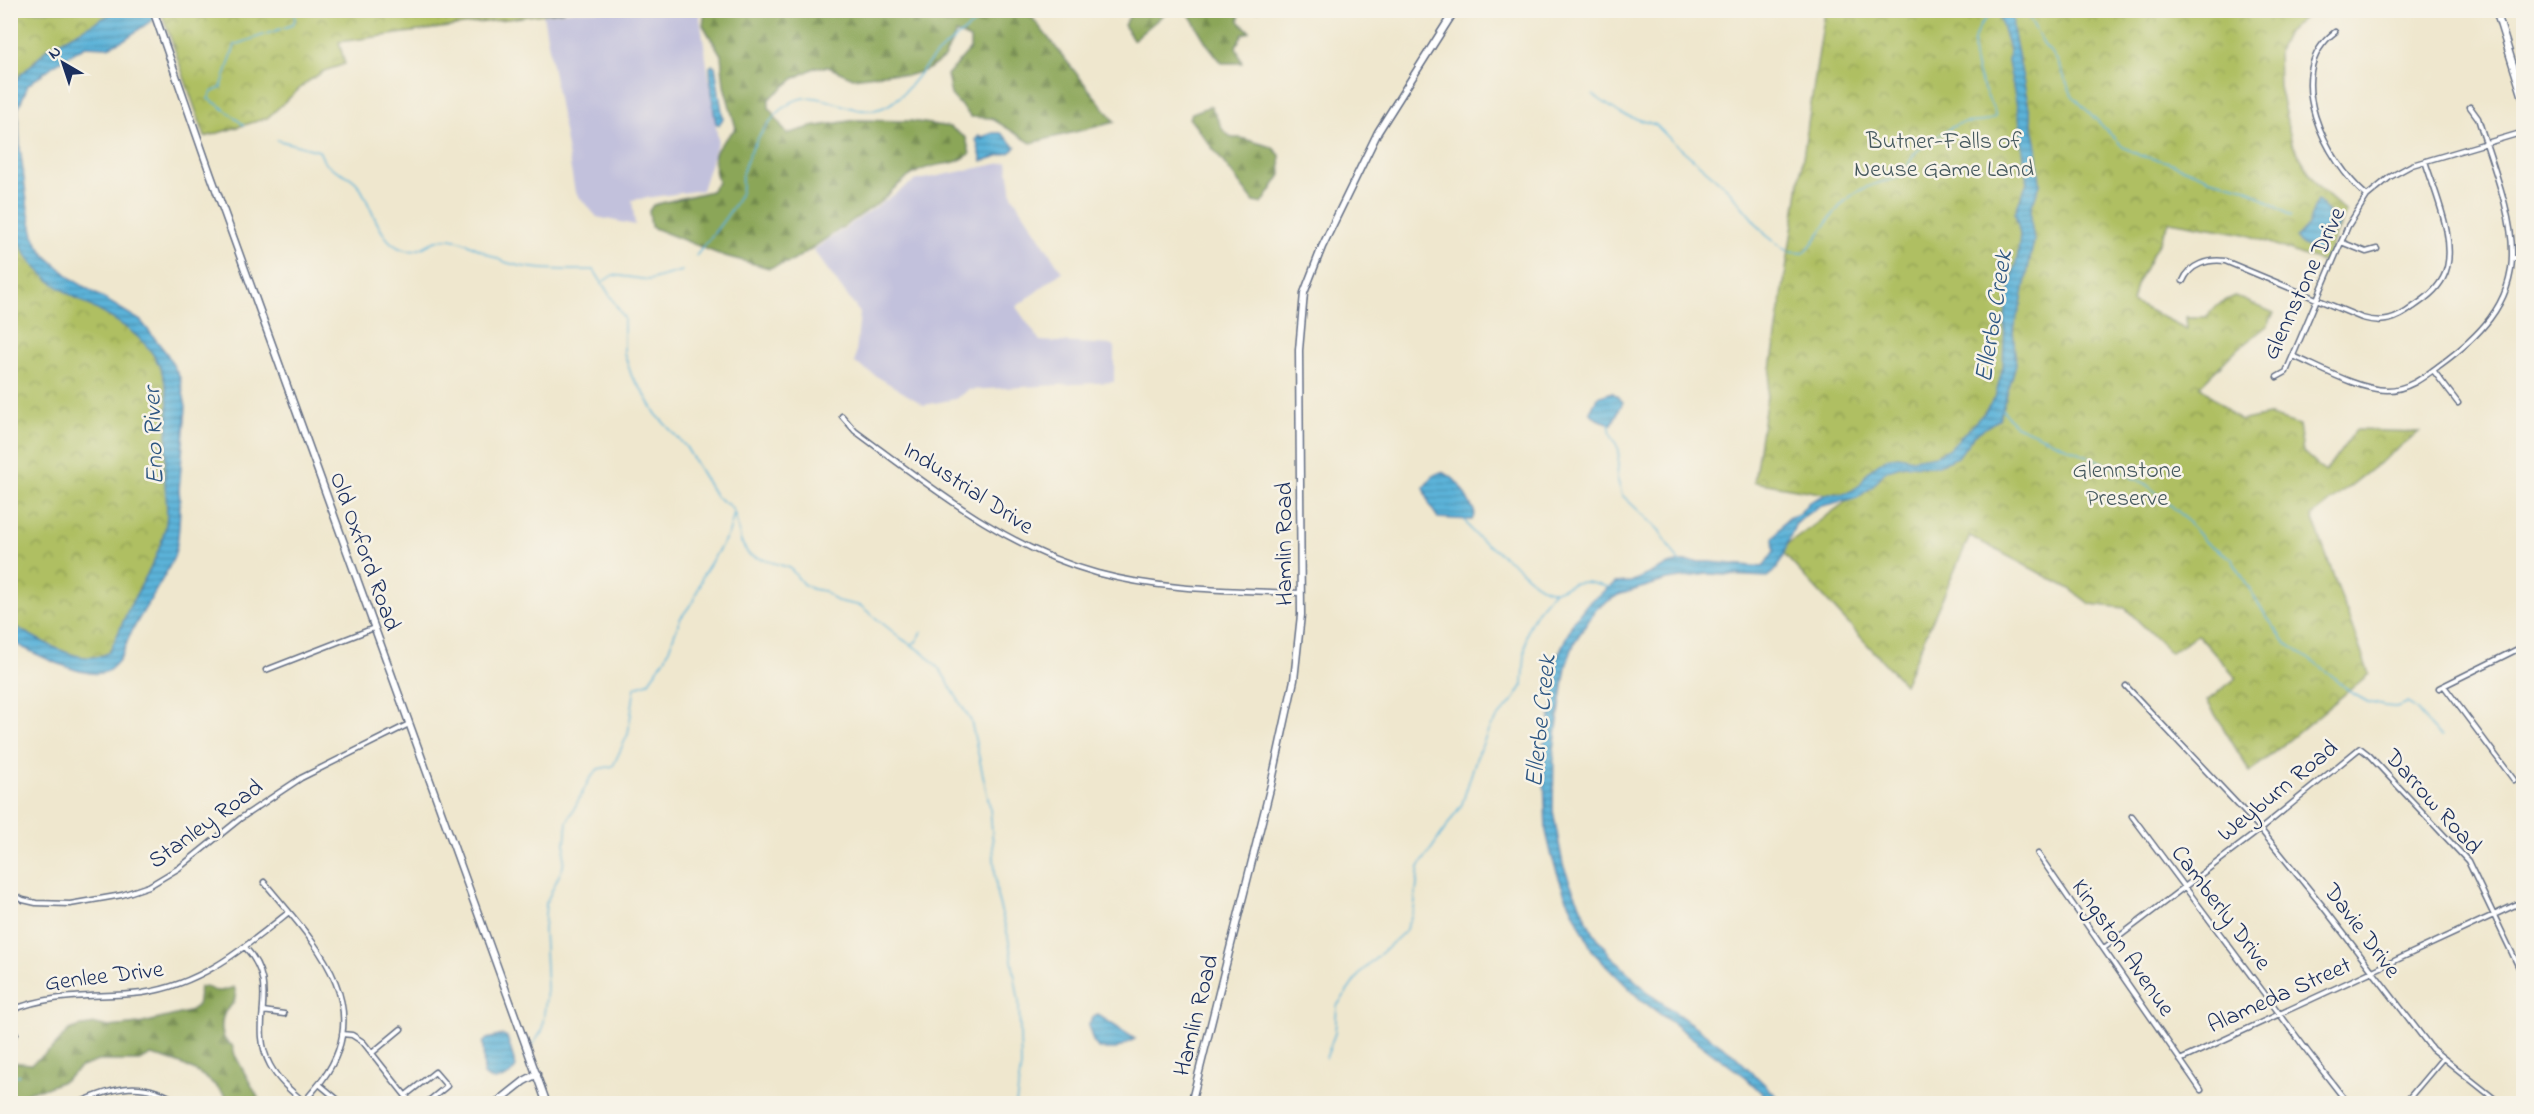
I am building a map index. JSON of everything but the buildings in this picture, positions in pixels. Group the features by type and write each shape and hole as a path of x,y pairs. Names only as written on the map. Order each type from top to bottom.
{"street":[{"name":"Old Oxford Road","path":"153,10 547,1104"},
{"name":"Hamlin Road","path":"1191,1104 1288,713 1299,643 1302,593 1299,350 1304,294 1322,247 1374,139 1455,10"},
{"path":"2507,10 2497,13 2523,101"},
{"path":"2334,32 2321,45 2312,64 2311,87 2316,118 2331,156 2343,173 2367,196"},
{"path":"2293,356 2362,385 2380,390 2407,386 2433,370 2474,339 2492,318 2504,296 2512,258 2510,226 2476,113 2470,107"},
{"name":"Glennstone Drive","path":"2277,377 2286,372 2341,242 2367,196 2390,177 2425,161 2523,132"},
{"path":"2183,281 2186,273 2193,267 2211,261 2225,261 2362,318 2382,322 2400,317 2434,291 2448,267 2450,245 2425,161"},
{"path":"2341,242 2366,252 2377,249"},
{"path":"2512,258 2523,258"},
{"path":"2433,370 2458,403"},
{"name":"Industrial Drive","path":"842,416 855,431 988,526 1025,546 1082,568 1107,576 1171,586 1302,593"},
{"path":"266,670 375,628"},
{"path":"2439,688 2523,646"},
{"name":"Davie Drive","path":"2126,686 2261,829 2424,1040 2442,1059 2501,1104"},
{"path":"2444,686 2514,780"},
{"name":"Stanley Road","path":"10,893 29,902 62,905 112,897 149,886 179,868 241,818 301,778 410,724"},
{"name":"Weyburn Road","path":"2104,948 2261,829 2360,748"},
{"name":"Darrow Road","path":"2360,748 2463,856 2478,879 2523,978"},
{"name":"Camberly Drive","path":"2132,816 2279,1013 2351,1104"},
{"name":"Kingston Avenue","path":"2038,854 2201,1090"},
{"path":"245,947 260,969 265,987 261,1040 270,1065 281,1081 303,1103 332,1065 342,1034 343,1009 333,972 326,958 264,882"},
{"name":"Alameda Street","path":"2180,1060 2523,901"},
{"name":"Genlee Drive","path":"10,1011 51,998 122,995 164,988 200,976 220,965 289,912"},
{"path":"263,1011 284,1014"},
{"path":"10,1022 16,1034"},
{"path":"372,1053 401,1029"},
{"path":"342,1034 357,1037 412,1104"},
{"path":"2404,1104 2442,1059"},
{"path":"406,1095 435,1072 447,1086 425,1104"},
{"path":"495,1104 524,1081 537,1074"},
{"path":"319,1084 343,1104"},
{"path":"76,1104 96,1100 131,1086 155,1089 182,1104"}],"shaded area":[{"path":"574,11 699,11 718,140 702,190 632,200 635,225 597,217 575,192 543,15"},
{"path":"1007,162 1012,195 1062,272 1016,307 1040,341 1114,345 1114,382 968,390 955,399 924,405 855,363 860,313 813,250 914,181"}],"green space":[{"path":"11,11 141,11 29,74 11,105"},
{"path":"161,11 565,11 339,42 345,64 324,71 307,82 267,118 205,137"},
{"path":"705,11 1027,11 1115,122 1031,143 991,118 971,117 951,95 947,75 970,49 970,39 956,33 944,58 929,69 907,76 891,73 853,78 828,67 816,67 795,78 769,99 769,108 787,134 811,127 856,120 911,121 950,127 966,138 970,154 955,162 917,172 898,185 883,200 793,261 769,268 721,255 651,227 649,211 653,205 711,191 718,182 714,157 723,141 736,128 724,86 721,55 703,25"},
{"path":"1133,11 1168,11 1133,40 1124,25"},
{"path":"1180,11 1259,11 1239,12 1239,21 1250,32 1243,34 1236,46 1242,63 1222,63 1207,44 1189,14"},
{"path":"1825,11 2313,11 2287,32 2278,51 2279,87 2292,143 2317,186 2346,212 2324,263 2245,234 2170,221 2136,285 2132,302 2187,329 2186,317 2206,317 2218,304 2235,296 2274,313 2268,325 2234,352 2200,386 2240,421 2268,415 2299,425 2303,452 2325,472 2356,430 2419,432 2312,516 2369,674 2250,772 2207,701 2236,678 2197,634 2171,653 2125,608 2090,604 2070,589 1970,536 1904,684 1780,550 1851,498 1754,482"},
{"path":"1211,106 1223,130 1232,138 1241,138 1272,147 1280,155 1281,175 1262,204 1254,202 1189,118 1192,113"},
{"path":"10,121 24,235 41,259 119,315 171,372 166,553 116,652 99,666 11,633"},
{"path":"206,986 216,991 234,987 235,999 225,1012 222,1021 223,1036 232,1045 261,1103 231,1103 215,1085 186,1066 151,1055 140,1061 98,1061 81,1067 65,1080 46,1088 30,1091 11,1103 11,1062 31,1064 52,1049 69,1030 82,1026 96,1024 109,1027 139,1024 188,1012 197,1006 200,987"}],"water":[{"path":"116,11 165,11 125,39 108,47 85,46 54,65 28,85 18,109 20,148 28,209 35,240 44,254 73,280 141,321 167,354 180,378 186,407 179,490 179,525 173,559 130,635 119,660 107,671 96,673 84,672 57,663 11,641 10,624 59,650 73,654 86,657 109,652 164,535 167,511 165,479 168,405 166,389 155,357 144,343 114,319 48,279 23,249 16,233 12,214 9,148 11,87 46,49"},
{"path":"1998,11 2012,11 2013,30 2037,147 2040,185 2031,207 2034,240 2021,304 2013,329 2016,365 1999,419 1974,435 1958,457 1936,466 1903,465 1894,468 1884,472 1873,486 1857,498 1821,506 1807,514 1795,525 1778,568 1767,577 1707,574 1667,580 1618,595 1597,608 1575,641 1566,666 1554,749 1553,811 1563,865 1591,929 1610,955 1651,995 1732,1053 1784,1103 1772,1103 1745,1077 1640,999 1593,952 1564,892 1546,831 1543,748 1553,707 1557,658 1573,622 1588,603 1615,583 1631,582 1668,565 1682,562 1763,567 1774,551 1773,538 1788,518 1799,514 1809,502 1829,493 1843,494 1851,491 1860,485 1866,474 1887,458 1898,456 1913,459 1936,455 1949,449 1984,413 1995,398 2003,367 2006,305 2018,254 2020,234 2015,213 2027,182 2019,116 2008,62 2009,49"},
{"path":"715,66 723,118 719,125 716,123 713,102 710,67"},
{"path":"1001,133 1016,147 1011,152 982,161 976,139 979,136 982,140 982,137"},
{"path":"2317,200 2339,223 2336,231 2330,233 2317,251 2299,243 2296,238 2308,225"},
{"path":"1612,392 1623,402 1612,424 1597,419 1590,412 1598,397"},
{"path":"1441,472 1452,478 1461,488 1475,513 1472,520 1438,518 1430,506 1424,487 1434,475"},
{"path":"1098,1015 1135,1039 1116,1049 1099,1049 1093,1041 1088,1025 1093,1017"},
{"path":"503,1035 507,1037 516,1067 506,1077 492,1080 484,1075 483,1043 487,1039"}],"waterway":[{"path":"244,125 208,99 212,92 221,88 235,45 292,25 295,20 295,10"},
{"path":"696,256 738,199 742,190 742,174 753,146 771,120 786,106 798,99 809,97 857,109 882,108 905,92 937,54 990,10"},
{"path":"1593,95 1621,114 1656,125 1726,187 1766,235 1788,252 1804,253 1835,212 1857,192 1901,177 1915,153 1958,124 1986,121 1995,117 1977,72 1973,44 1985,20 1998,10"},
{"path":"2025,10 2044,45 2057,60 2072,95 2123,147 2141,156 2168,162 2210,179 2246,188 2291,216"},
{"path":"277,140 319,151 325,163 356,182 382,232 396,246 405,250 416,250 439,240 452,239 518,266 551,270 594,270 624,318 624,353 632,377 656,414 686,447 716,497 730,506 734,512 741,542 749,555 790,568 803,584 812,589 824,591 837,601 861,606 902,639 924,653 941,671 971,721 990,807 997,896 1008,936 1019,1002 1021,1066 1016,1104"},
{"path":"604,281 613,275 649,280 682,271"},
{"path":"2002,409 2015,425 2106,464 2147,485 2181,514 2205,542 2231,558 2266,616 2286,643 2330,674 2350,692 2368,702 2396,707 2407,703 2442,736"},
{"path":"1609,422 1611,434 1619,450 1617,478 1622,495 1659,530 1680,563"},
{"path":"533,1044 542,1031 547,989 544,930 546,903 563,867 567,822 589,780 598,769 613,766 628,734 635,687 648,683 666,657 680,619 694,600 703,575 729,533 734,513"},
{"path":"1465,520 1485,543 1535,583 1553,591"},
{"name":"Ellerbe Creek","path":"1326,1058 1335,1033 1337,1006 1361,972 1405,931 1414,910 1419,867 1462,804 1476,759 1490,727 1523,685 1526,636 1537,611 1553,592 1575,583 1586,582 1612,588"},
{"path":"911,644 916,642 922,632"},
{"path":"10,1077 19,1075"}],"park label":[{"name":"Butner-Falls of Neuse Game Land","path":"1944,154"},
{"name":"Glennstone Preserve","path":"2127,483"}],"water label":[{"name":"Eno River","path":"152,436"}]}
